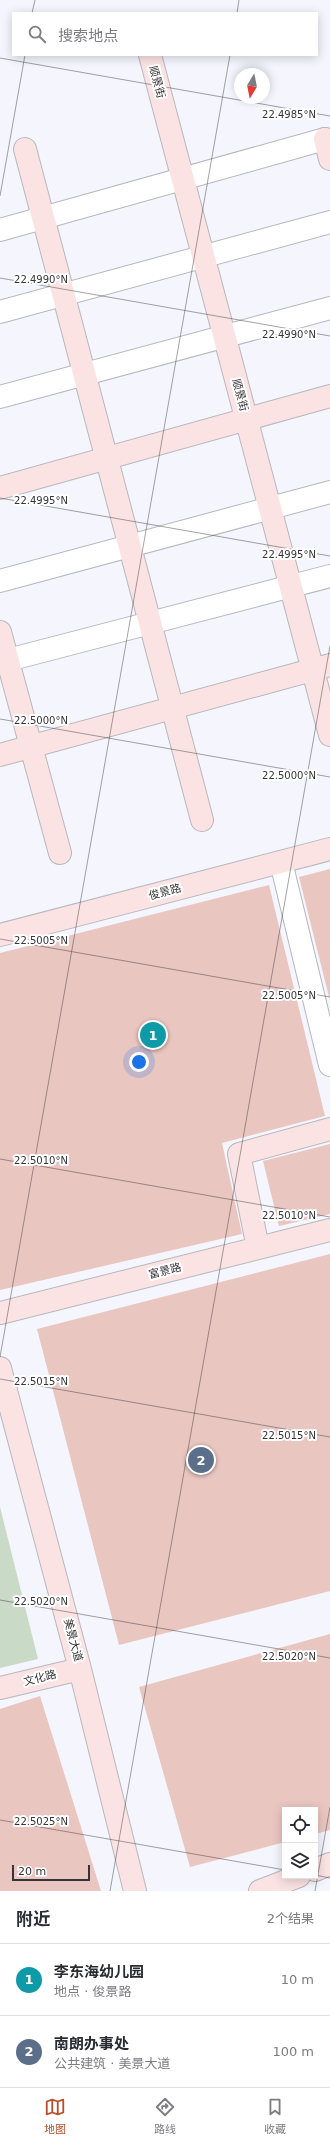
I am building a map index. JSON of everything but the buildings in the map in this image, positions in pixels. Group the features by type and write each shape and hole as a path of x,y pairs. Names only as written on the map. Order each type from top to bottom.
{"street":[{"name":"顺景街","path":"150,56 291,586 321,667 330,735"},
{"path":"0,230 182,179 327,149"},
{"path":"25,150 202,820"},
{"path":"0,312 330,222"},
{"path":"0,397 330,308"},
{"path":"0,488 330,396"},
{"path":"0,581 330,492"},
{"path":"8,660 151,624 330,576"},
{"path":"0,632 60,853"},
{"path":"0,754 321,667"},
{"name":"俊景路","path":"0,935 330,849"},
{"path":"280,862 330,1065"},
{"path":"258,1248 239,1154 330,1129"},
{"name":"富景路","path":"0,1313 330,1230"},
{"name":"美景大道","path":"0,1368 80,1669 135,1891"},
{"name":"文化路","path":"0,1688 80,1669"},
{"path":"318,1869 330,1864"},
{"path":"260,1891 292,1879"}],"green space":[{"path":"0,1507 38,1659 0,1668"}],"place":[{"name":"李东海幼儿园","path":"153,1035"},
{"name":"南朗办事处","path":"201,1460"}]}
